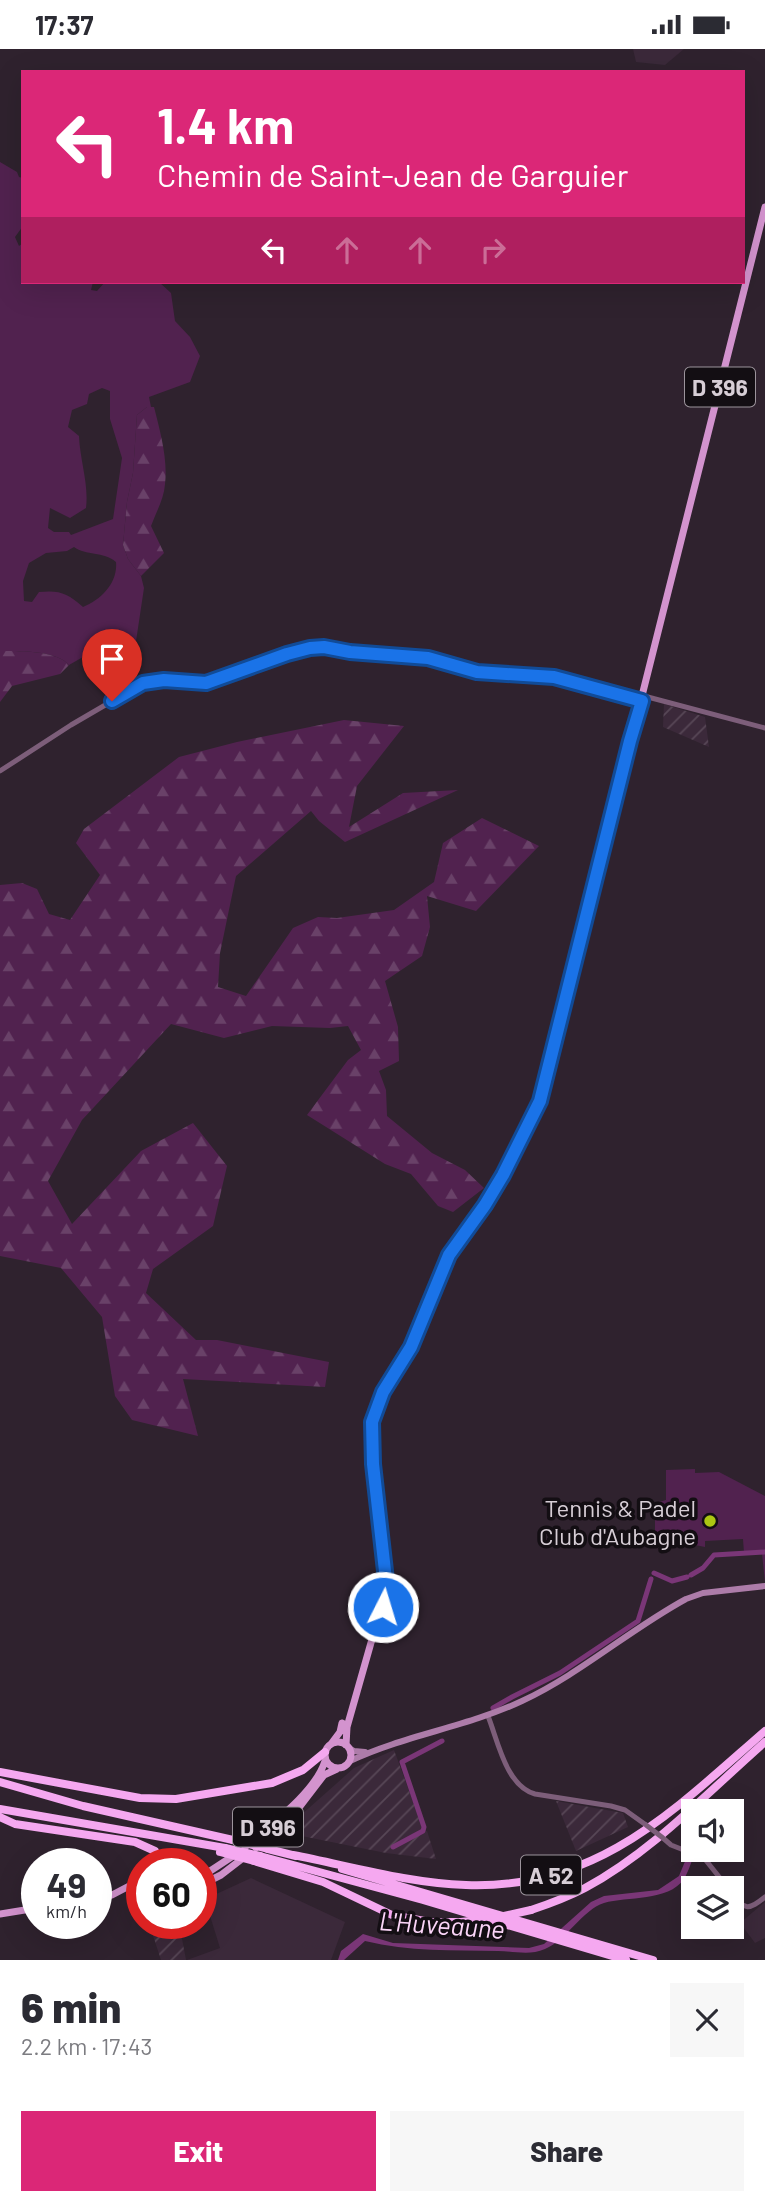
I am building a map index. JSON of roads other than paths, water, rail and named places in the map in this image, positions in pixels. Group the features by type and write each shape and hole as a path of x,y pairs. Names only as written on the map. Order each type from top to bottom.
{"highway":[{"name":"A 52","path":"0,1782 83,1806 401,1877 466,1885 511,1883 559,1873 595,1860 646,1832 765,1731"},
{"name":"A 52","path":"257,1859 323,1882 392,1915 430,1922 461,1922 531,1910 562,1899 612,1872 669,1827 765,1742"},
{"path":"0,1772 140,1798 176,1800 281,1781 325,1757"},
{"path":"0,1809 222,1850 546,1933"},
{"path":"0,1817 15,1825 135,1842 148,1848"},
{"path":"293,1855 626,1960"},
{"path":"566,1939 653,1960"}],"main road":[{"name":"D 396","path":"348,1747 346,1727 385,1596 386,1580 373,1464 372,1422 383,1392 411,1347 449,1255 498,1185 540,1101 765,207"},
{"path":"380,1749 359,1752 341,1742 331,1744 325,1757 337,1769 380,1749 488,1716 538,1693 685,1599 704,1593 765,1586"},
{"name":"D 396","path":"331,1744 340,1732 370,1651"},
{"path":"348,1747 350,1761"},
{"name":"D 396","path":"217,1867 238,1853 293,1804 316,1778 325,1757"},
{"name":"D 396","path":"217,1876 267,1839 294,1814 324,1775 337,1769"},
{"path":"112,1895 126,1888"},
{"path":"112,1895 126,1896"},
{"path":"0,1914 21,1911"}],"street":[{"path":"0,771 143,683 164,680 206,683 287,654 324,647 350,652 428,658 477,672 554,677 765,728"},
{"path":"488,1716 511,1776 523,1789 535,1794 625,1810 671,1845 696,1854 712,1866 719,1876"},
{"path":"744,1905 747,1908 754,1906 765,1898"}],"waterway":[{"path":"691,1575 703,1568 714,1555 765,1552"},
{"path":"654,1573 672,1581 687,1577"},
{"path":"493,1708 560,1673 638,1621 651,1579"},
{"path":"393,1847 423,1831 424,1827 402,1762 442,1741"}],"place":[{"name":"Tennis & Padel Club d'Aubagne","path":"710,1521"}],"water label":[{"name":"L'Huveaune","path":"442,1924"}]}
